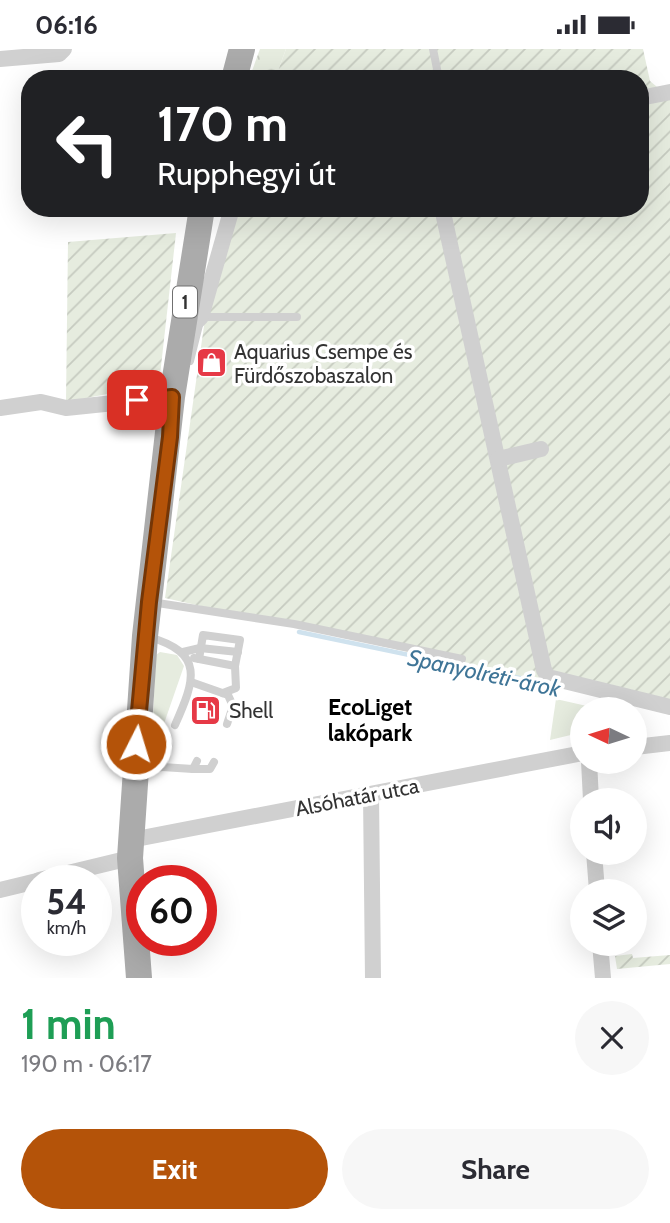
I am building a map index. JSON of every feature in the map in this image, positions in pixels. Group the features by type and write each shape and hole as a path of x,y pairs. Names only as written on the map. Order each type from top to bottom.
{"main road":[{"path":"236,70 242,49"},
{"name":"1","path":"139,978 130,841 145,636 154,589 174,385 192,320 201,217"}],"street":[{"path":"0,59 60,54 64,49"},
{"path":"649,96 670,92"},
{"path":"192,320 229,217"},
{"path":"444,217 548,677 670,707"},
{"path":"0,408 41,402 66,408 174,385"},
{"path":"498,459 541,449"},
{"path":"648,746 670,743"},
{"name":"Alsóhatár utca","path":"75,865 130,841 570,756"},
{"path":"371,794 373,978"},
{"name":"Alsóhatár utca","path":"0,890 21,885"},
{"path":"601,956 603,978"}],"lane":[{"path":"433,49 437,70"},
{"path":"192,320 297,317"},
{"path":"154,589 294,624 462,659"},
{"path":"198,659 203,635 240,640 235,666 236,688 223,693"},
{"path":"145,636 186,655 235,666"},
{"path":"186,655 200,648 238,652"},
{"path":"179,723 191,682 186,655"},
{"path":"191,682 228,695 233,706 228,724"},
{"path":"162,767 168,745"},
{"path":"134,771 195,765 210,769 214,762"}],"green space":[{"path":"260,49 286,49 278,70 252,70"},
{"path":"286,49 643,49 648,70 278,70"},
{"path":"649,76 650,81 670,98 670,710 648,705 648,697 611,697 165,598 205,319 225,217 649,217"},
{"path":"176,233 159,384 66,402 68,242"},
{"path":"160,652 177,655 184,666 159,738 157,757 151,757 156,655"},
{"path":"556,699 570,702 570,735 550,740"},
{"path":"670,955 670,964 617,969 615,956 633,958"}],"waterway":[{"name":"Spanyolréti-árok","path":"299,632 548,684"}],"place":[{"name":"Aquarius Csempe és Fürdőszobaszalon","path":"211,363"},
{"name":"Shell","path":"206,710"}],"district":[{"name":"EcoLiget lakópark","path":"370,720"}],"route":[{"path":"136,744 149,602 170,437 172,397 137,400"}]}
